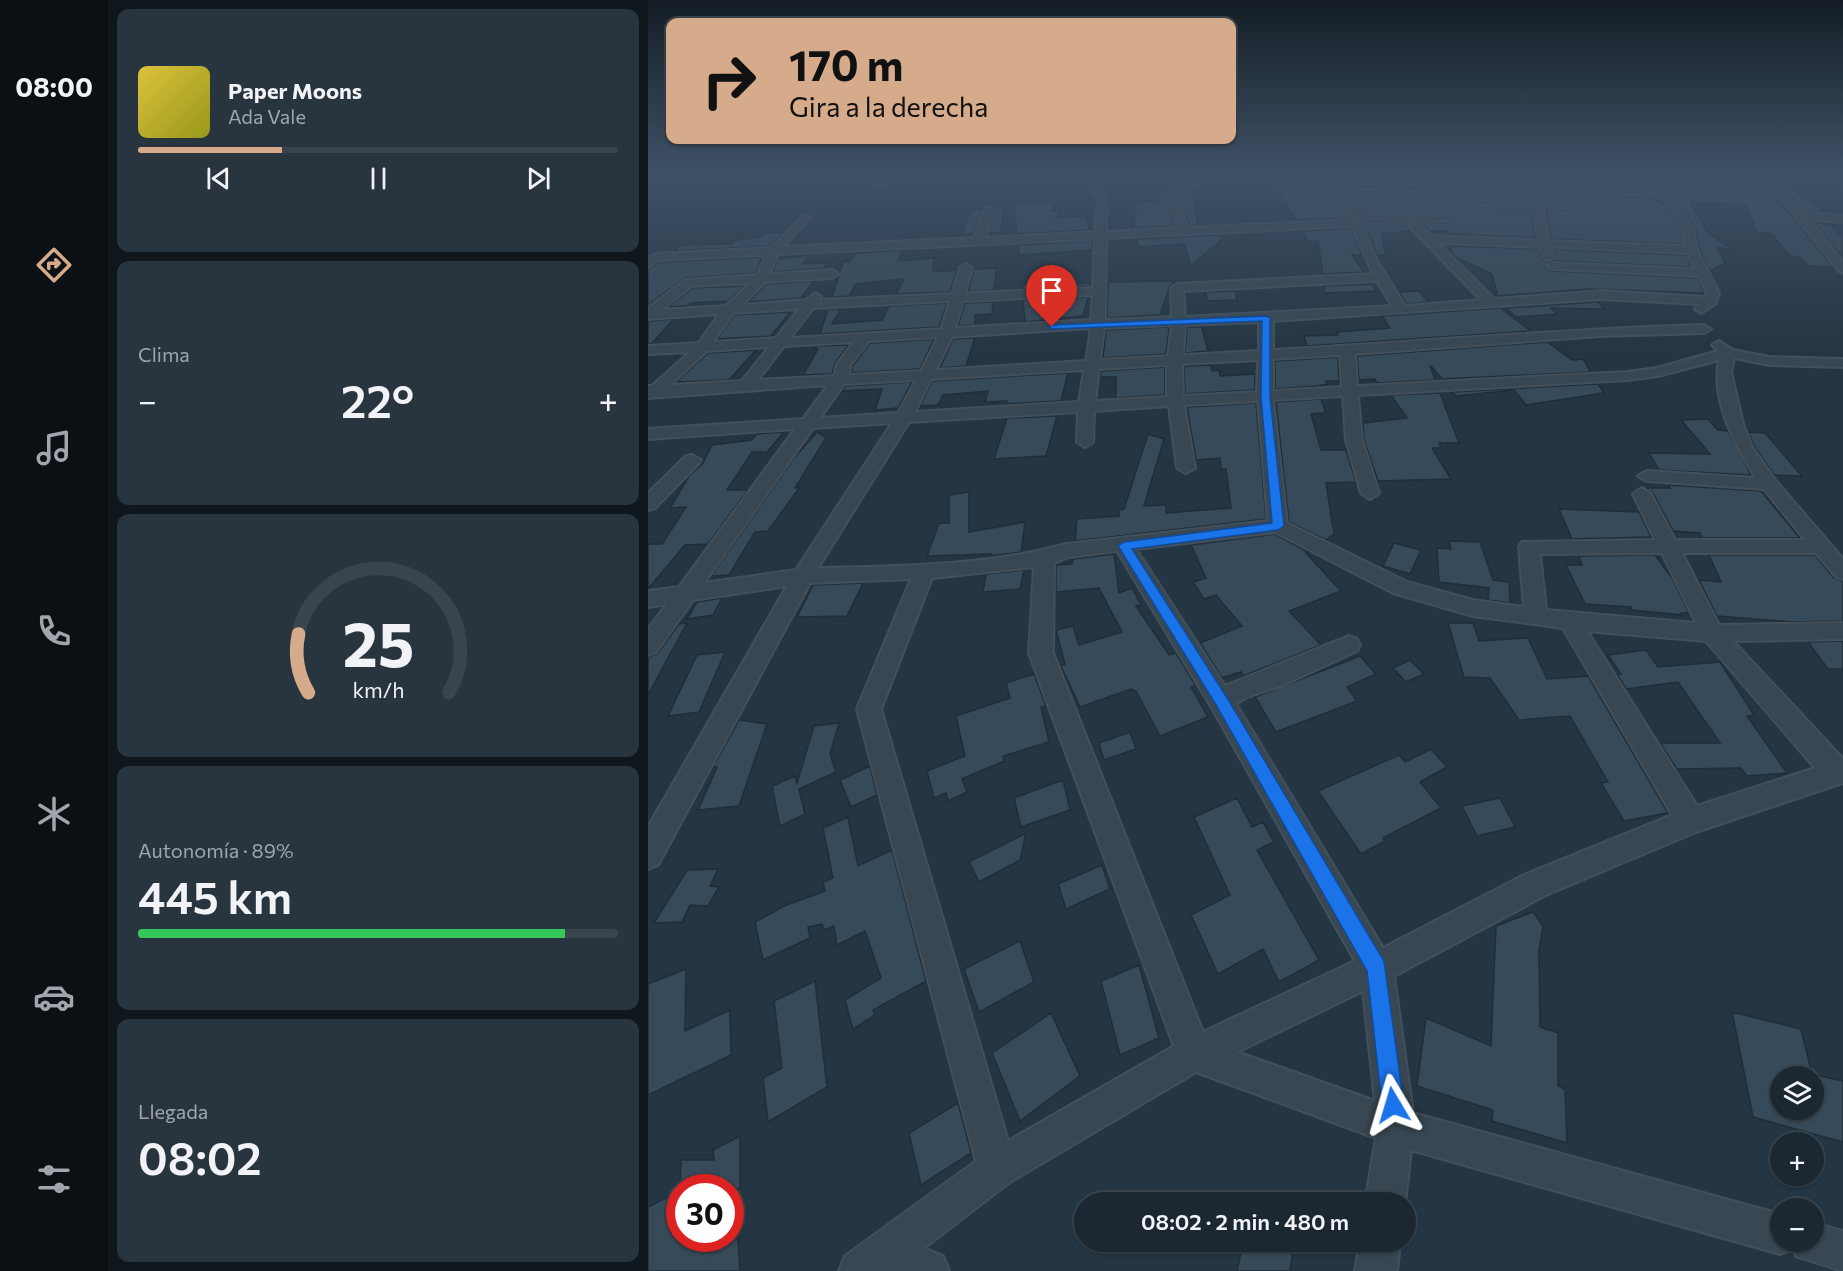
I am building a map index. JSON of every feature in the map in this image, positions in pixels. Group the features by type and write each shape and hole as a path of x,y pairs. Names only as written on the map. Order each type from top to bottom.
{"street":[{"path":"650,393 702,348 728,310 761,279 774,251 792,231"},
{"path":"979,242 982,231"},
{"path":"1085,442 1086,409 1098,324 1101,231"},
{"path":"648,264 656,257 1194,231"},
{"path":"1360,231 1370,259 1401,310"},
{"path":"1418,231 1491,303"},
{"path":"1542,231 1544,245 1553,266 1552,289"},
{"path":"1689,231 1691,250 1713,293 1711,302 1702,307 1698,318 1704,330 1728,353"},
{"path":"1813,231 1823,247 1843,269"},
{"path":"1425,239 1691,250"},
{"path":"748,383 783,342 850,247"},
{"path":"1553,266 1702,273"},
{"path":"648,855 803,576 904,418 947,333 966,268"},
{"path":"648,314 689,283 832,274"},
{"path":"1186,468 1175,402 1179,320 1177,288 1382,277"},
{"path":"648,350 947,333 1028,333 1098,324 1401,310 1491,303 1552,289 1602,295 1711,302"},
{"path":"648,314 1099,291"},
{"path":"1266,318 1265,397 1278,526"},
{"path":"650,393 748,383 926,374 1022,363 1092,363 1501,341 1600,332 1704,330"},
{"path":"648,646 841,378 844,364 865,337"},
{"path":"1347,348 1354,440 1370,493"},
{"path":"1728,353 1724,372 1735,424 1744,447 1769,484 1843,572"},
{"path":"648,434 1086,409 1350,390 1627,376 1658,372 1728,353 1770,361 1843,363"},
{"path":"648,504 692,460"},
{"path":"873,1262 997,1169 1194,1054 1377,968 1535,885 1691,821 1839,772 1712,633 1668,547 1644,485 1769,484"},
{"path":"648,599 803,576 924,572 1044,559 1066,551 1124,546 1278,526 1335,558 1400,588 1473,608 1570,621 1712,633 1843,630"},
{"path":"1124,546 1221,700 1377,968 1396,1127 1387,1192"},
{"path":"1536,615 1529,547 1820,546"},
{"path":"1044,559 1041,653 1194,1054 1396,1127 1770,1231"},
{"path":"924,572 869,709 997,1169"},
{"path":"1570,621 1691,821"},
{"path":"1221,700 1238,690 1275,678 1349,645"},
{"path":"1824,1246 1843,1251"},
{"path":"1376,1271 1379,1252"},
{"path":"873,1262 928,1271"}],"building":[{"path":"963,231 974,231 973,234 961,235"},
{"path":"1017,231 1066,231 1017,234"},
{"path":"1302,231 1352,231 1362,255 1352,255 1364,272 1323,274 1318,241 1309,242"},
{"path":"1367,231 1407,231 1381,234 1386,255 1377,255"},
{"path":"1449,231 1534,231 1535,238 1449,234"},
{"path":"1550,231 1681,231 1683,244 1551,239"},
{"path":"1696,231 1707,231 1732,249 1717,248 1725,263 1710,271 1699,249"},
{"path":"1804,231 1833,267 1809,266 1800,257 1790,256 1772,234 1757,232"},
{"path":"1822,231 1836,231 1843,238 1843,258"},
{"path":"784,232 770,246 674,251 682,245 732,244 735,241 762,236 765,233"},
{"path":"1211,235 1225,237 1191,266 1184,244 1139,247 1136,239"},
{"path":"1093,241 1092,250 1019,255 1018,245"},
{"path":"1451,246 1538,249 1543,260 1550,262 1545,267 1553,271 1698,278 1705,293 1588,289 1498,296 1492,274 1457,258 1452,254"},
{"path":"1554,249 1686,255 1691,267 1552,261 1557,258"},
{"path":"903,250 898,261 934,258 933,272 957,270 950,292 896,294 904,279 856,284 849,296 832,297 843,262 849,262 855,253"},
{"path":"809,255 803,264 828,263 824,268 773,272 778,259"},
{"path":"762,257 756,273 685,278 648,305 648,269 660,262"},
{"path":"997,268 994,290 968,291 974,269"},
{"path":"814,281 801,298 748,302 766,284"},
{"path":"1175,281 1169,288 1160,315 1107,318 1108,282"},
{"path":"1091,283 1091,286 1022,289 1022,285"},
{"path":"1372,284 1377,291 1325,293 1324,286"},
{"path":"744,286 728,301 668,307 693,288"},
{"path":"1235,291 1237,300 1207,301 1206,292"},
{"path":"1419,291 1428,302 1406,304 1399,292"},
{"path":"1088,297 1083,316 1025,322 1023,300"},
{"path":"993,302 992,314 975,315 975,325 958,326 965,303"},
{"path":"1598,302 1604,309 1551,308 1557,314 1516,317 1507,308"},
{"path":"947,303 939,327 820,334 828,309 841,309 832,324 882,320 889,306"},
{"path":"1500,308 1531,331 1307,346 1304,336 1338,335 1337,332 1390,328 1382,316"},
{"path":"790,312 771,336 717,339 734,315"},
{"path":"674,319 651,344 648,344 648,321"},
{"path":"1167,327 1169,329 1166,354 1103,358 1106,330"},
{"path":"1187,327 1202,327 1208,351 1185,353"},
{"path":"975,338 966,366 940,368 953,339"},
{"path":"934,339 920,369 852,373 853,365 870,343"},
{"path":"1547,342 1572,360 1583,359 1591,372 1442,379 1430,365 1435,380 1377,383 1375,379 1359,380 1357,356"},
{"path":"849,345 835,363 832,374 803,375 818,349 816,346"},
{"path":"756,350 729,380 676,382 708,353"},
{"path":"1338,357 1339,381 1326,381 1327,384 1317,386 1275,389 1275,361"},
{"path":"1211,365 1212,371 1219,370 1220,376 1255,374 1255,390 1185,394 1184,366"},
{"path":"1165,367 1165,395 1116,398 1116,377 1100,377 1101,371"},
{"path":"1068,373 1061,401 1006,404 1007,401 985,402 988,391 943,395 938,405 920,406 932,381"},
{"path":"912,382 898,408 875,410 882,389 842,391 845,386"},
{"path":"1598,384 1604,393 1526,405 1514,390 1456,396 1452,392"},
{"path":"1440,393 1459,443 1439,443 1441,448 1432,448 1451,479 1378,481 1364,440 1363,423 1407,418 1391,395"},
{"path":"1321,399 1326,413 1311,414 1321,450 1346,450 1356,482 1326,483 1334,534 1326,540 1289,522 1276,402"},
{"path":"1256,403 1266,519 1075,541 1077,519 1119,516 1119,510 1124,509 1148,434 1164,439 1144,506 1166,505 1166,513 1231,508 1226,469 1221,469 1220,458 1196,460 1187,407"},
{"path":"1057,416 1046,456 994,459 1007,418"},
{"path":"1708,419 1718,430 1728,431 1751,475 1659,470 1649,453 1710,454 1681,420"},
{"path":"784,432 767,452 752,452 727,490 748,490 708,544 685,545 648,589 648,544 662,544 686,507 670,508 689,476 703,463 712,445 752,440 756,434"},
{"path":"817,432 826,438 795,488 800,487 768,531 755,532 729,575 711,576 794,458"},
{"path":"1748,432 1765,433 1802,476 1774,475 1754,446"},
{"path":"1668,485 1761,491 1800,538 1702,538 1700,533 1673,531 1653,493 1645,488 1670,488"},
{"path":"969,492 969,532 1025,522 1021,552 990,556 991,554 927,556 939,523 949,523 949,495"},
{"path":"1559,509 1639,512 1651,537 1572,539"},
{"path":"1275,534 1308,552 1306,553 1341,591 1289,611 1321,645 1243,676 1241,672 1222,678 1200,643 1242,626 1216,595 1204,599 1193,582 1206,578 1191,545"},
{"path":"1449,541 1480,542 1493,580 1509,582 1510,603 1488,600 1489,588 1439,582 1437,548 1451,549"},
{"path":"1394,543 1421,550 1410,574 1383,566"},
{"path":"1114,554 1119,593 1132,588 1141,605 1136,606 1169,655 1176,653 1196,686 1191,687 1208,717 1160,736 1136,691 1131,689 1080,707 1061,666 1065,664 1056,630 1073,626 1079,645 1122,632 1099,588 1056,592 1056,565 1072,564 1073,559"},
{"path":"1655,555 1672,578 1689,613 1681,613 1682,615 1632,610 1631,607 1585,604 1566,565 1582,565 1579,556"},
{"path":"1709,555 1815,555 1834,578 1843,581 1843,621 1793,622 1717,616 1699,580 1721,582"},
{"path":"1024,570 1020,589 983,592 986,574"},
{"path":"863,583 847,616 797,617 813,585"},
{"path":"722,598 713,615 687,619 697,602"},
{"path":"687,623 648,695 648,657 658,653 679,624"},
{"path":"1448,623 1473,623 1479,641 1528,638 1547,679 1588,676 1668,813 1624,821 1601,783 1608,782 1570,716 1519,720 1490,678 1464,677"},
{"path":"1843,641 1843,669 1828,669 1808,642"},
{"path":"1646,650 1658,667 1720,662 1754,715 1747,716 1787,773 1747,776 1741,768 1677,769 1660,743 1720,743 1678,682 1626,689 1617,674 1621,674 1608,655"},
{"path":"725,652 699,712 668,716 697,655"},
{"path":"1360,656 1376,674 1347,687 1357,701 1276,732 1255,697"},
{"path":"1410,660 1424,674 1406,682 1393,668"},
{"path":"1034,674 1046,706 1041,707 1049,742 1003,756 1004,761 962,779 967,792 948,801 946,793 934,798 927,771 965,756 956,716 1010,698 1006,683"},
{"path":"739,720 767,724 739,806 698,810 717,767 713,767"},
{"path":"839,723 830,754 836,772 799,789 805,814 780,826 772,786 795,776 797,783 814,726"},
{"path":"1130,732 1136,749 1104,760 1099,743"},
{"path":"1431,749 1447,767 1420,782 1441,808 1383,838 1385,841 1361,854 1318,791 1399,755 1405,762"},
{"path":"870,766 877,795 851,807 840,780"},
{"path":"1063,780 1070,810 1021,827 1014,798"},
{"path":"1237,798 1252,827 1263,822 1274,842 1257,850 1319,960 1279,982 1263,949 1218,974 1191,915 1230,895 1194,817"},
{"path":"1500,798 1515,827 1477,836 1462,806"},
{"path":"848,817 858,866 892,850 926,981 873,1010 875,1015 853,1029 845,1000 881,978 865,931 837,945 834,926 824,930 822,924 808,927 810,938 763,960 755,922 784,906 825,891 823,882 833,878 823,828"},
{"path":"1026,833 1020,860 979,882 969,862"},
{"path":"1102,865 1110,889 1066,909 1058,884"},
{"path":"718,869 710,886 719,887 708,906 690,905 682,922 654,923 687,870"},
{"path":"1533,912 1543,926 1539,950 1540,1027 1558,1033 1558,1086 1565,1089 1567,1143 1492,1121 1493,1110 1417,1086 1426,1018 1491,1046 1496,926"},
{"path":"1020,941 1034,982 979,1012 964,969"},
{"path":"1139,965 1159,1038 1120,1055 1101,981"},
{"path":"686,969 685,1031 730,1010 731,1055 648,1095 648,984"},
{"path":"815,981 827,1087 768,1122 763,1078 782,1068 774,1001"},
{"path":"1732,1012 1801,1029 1810,1066 1770,1066 1770,1120 1824,1120 1824,1077 1843,1081 1843,1142 1824,1137 1824,1132 1807,1132 1753,1117"},
{"path":"1051,1013 1080,1076 1020,1121 992,1053"},
{"path":"958,1103 971,1153 921,1185 909,1133"},
{"path":"740,1136 740,1174 680,1174 681,1160 714,1160 713,1150"},
{"path":"666,1198 666,1252 739,1252 740,1271 648,1271 648,1207"},
{"path":"1241,1252 1293,1252 1290,1271 1237,1271"}],"route":[{"path":"1052,327 1266,318 1265,397 1278,526 1124,546 1221,700 1377,968 1393,1105"}]}
